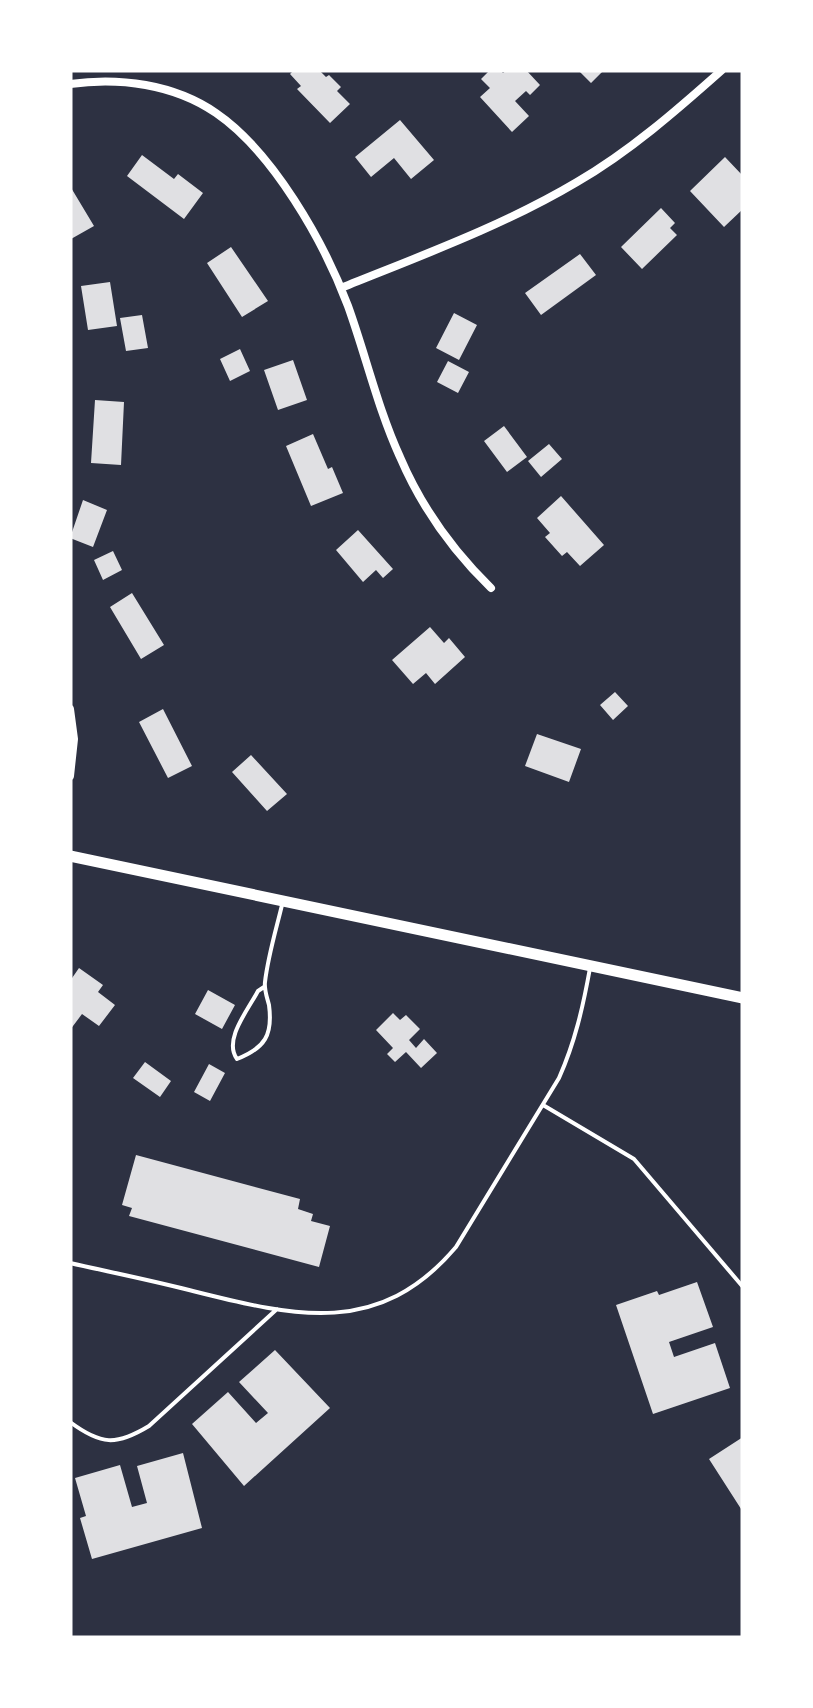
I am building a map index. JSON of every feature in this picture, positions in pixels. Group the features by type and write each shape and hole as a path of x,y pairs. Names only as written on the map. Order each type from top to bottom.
{"main road":[{"path":"70,856 743,998"}],"street":[{"path":"341,288 535,206 576,183 654,128 722,70"},
{"path":"70,84 98,81 166,90 216,113 245,138 300,210 341,288 400,457 421,500 446,537 491,588"},
{"path":"70,708 74,739 70,776"}],"lane":[{"path":"264,987 258,991 232,1043 232,1054 237,1059 255,1052 265,1041 270,1025 264,987 283,900"},
{"path":"70,1264 277,1310 342,1313 395,1298 442,1264 468,1230 543,1105 570,1054 590,966"},
{"path":"543,1105 634,1159 743,1287"},
{"path":"70,1422 105,1440 130,1438 277,1310"}],"building":[{"path":"294,70 319,70 326,77 329,75 350,104 330,123 297,89 301,86 290,74"},
{"path":"490,70 526,70 540,85 530,95 526,91 515,101 529,116 512,132 480,97 490,88 481,79"},
{"path":"578,70 604,70 591,83"},
{"path":"400,120 434,160 411,179 394,158 371,177 355,157"},
{"path":"142,155 174,179 178,174 203,193 184,219 127,176"},
{"path":"725,157 743,176 743,209 724,227 690,191"},
{"path":"70,186 94,226 71,239 70,237"},
{"path":"661,208 675,223 670,228 677,235 642,269 621,247"},
{"path":"231,247 268,301 242,317 207,263"},
{"path":"580,254 596,275 541,315 525,293"},
{"path":"110,282 117,326 88,330 81,286"},
{"path":"454,313 477,325 459,360 436,348"},
{"path":"142,315 148,348 126,351 120,318"},
{"path":"240,349 250,371 230,381 220,359"},
{"path":"293,360 307,400 278,410 264,370"},
{"path":"448,361 469,372 458,393 437,382"},
{"path":"95,400 124,402 121,465 91,463"},
{"path":"504,426 527,457 507,472 484,441"},
{"path":"313,434 343,493 311,506 286,446"},
{"path":"549,444 562,459 541,477 528,461"},
{"path":"561,496 604,545 580,566 567,552 562,556 545,537 550,533 537,518"},
{"path":"83,500 107,510 93,547 70,538"},
{"path":"358,530 393,569 383,578 376,570 363,582 336,550"},
{"path":"113,551 122,570 103,580 94,560"},
{"path":"132,593 164,645 141,659 110,607"},
{"path":"430,627 444,643 449,638 465,657 435,684 426,673 413,684 392,660"},
{"path":"615,692 628,706 613,720 600,705"},
{"path":"163,709 192,766 168,778 139,722"},
{"path":"537,734 581,749 569,782 525,766"},
{"path":"251,755 287,794 267,811 232,772"},
{"path":"79,968 103,985 98,992 115,1005 99,1026 82,1014 70,1030 70,981"},
{"path":"208,990 235,1005 222,1029 195,1014"},
{"path":"393,1013 400,1020 406,1015 420,1029 409,1040 416,1048 424,1039 437,1053 421,1068 406,1052 395,1062 387,1054 393,1048 376,1030"},
{"path":"145,1062 171,1081 160,1097 133,1078"},
{"path":"209,1064 225,1073 210,1101 194,1092"},
{"path":"136,1155 300,1199 298,1209 313,1214 311,1221 330,1226 319,1267 129,1216 132,1208 122,1205"},
{"path":"697,1282 713,1327 669,1342 674,1357 715,1343 730,1388 653,1414 616,1305"},
{"path":"275,1350 330,1408 244,1486 192,1424 228,1392 256,1423 268,1413 239,1382"},
{"path":"743,1437 743,1512 709,1459"},
{"path":"183,1453 202,1528 92,1559 80,1518 86,1516 75,1478 120,1465 132,1507 147,1503 137,1466"}]}
